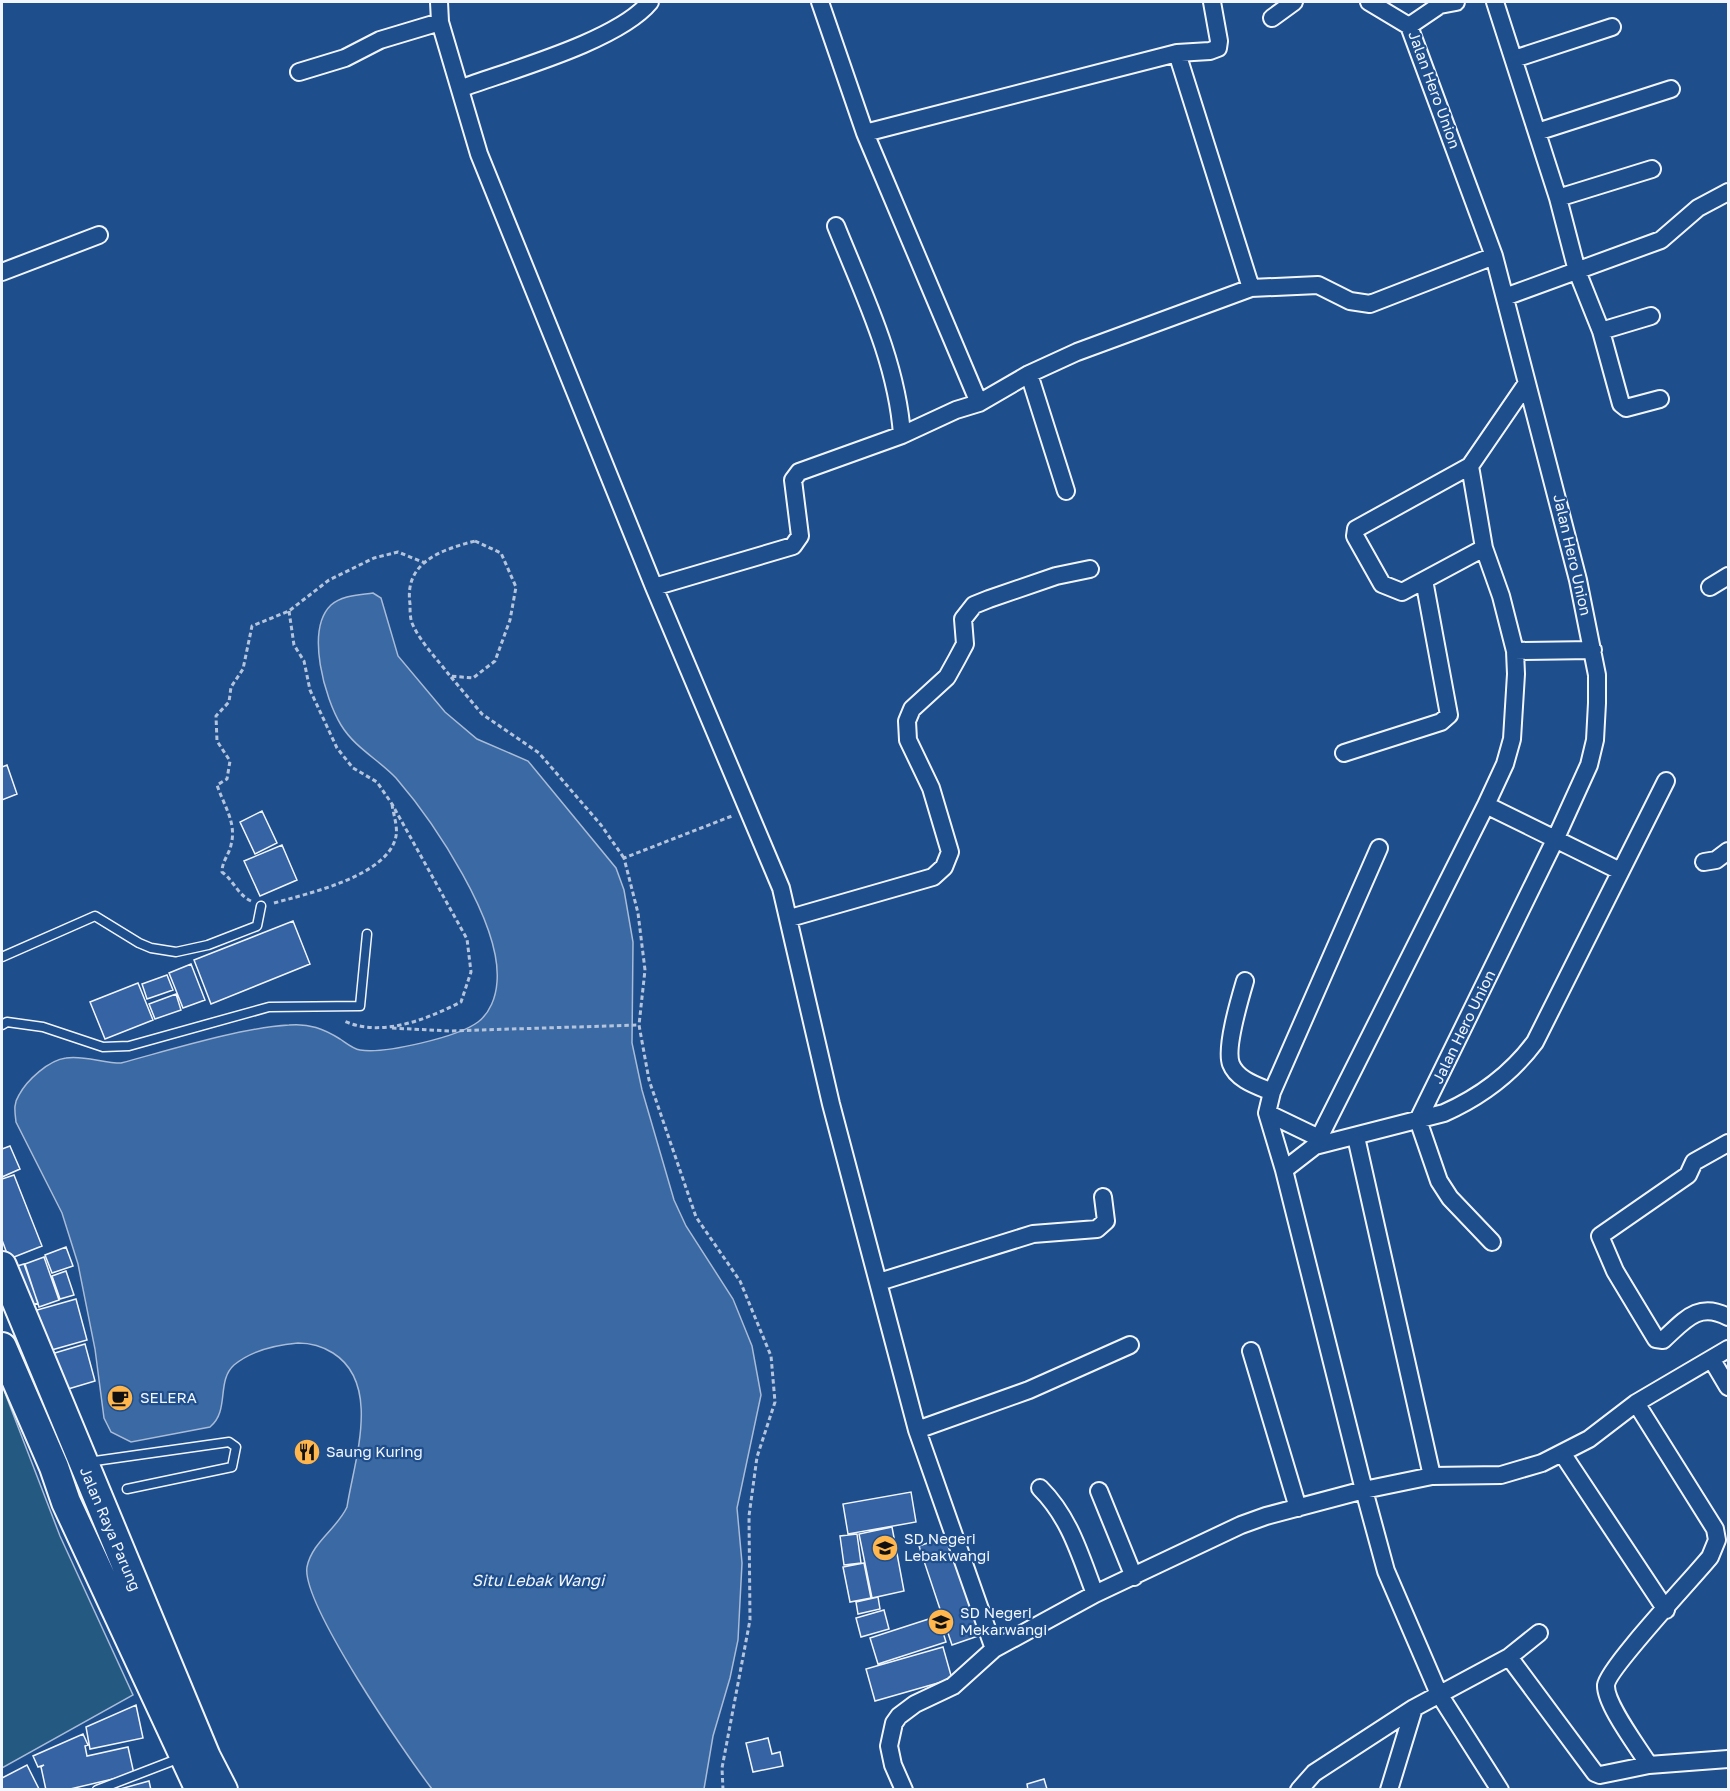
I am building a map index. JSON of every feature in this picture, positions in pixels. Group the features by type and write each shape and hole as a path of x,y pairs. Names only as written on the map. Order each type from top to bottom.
{"highway":[{"name":"Jalan Raya Parung","path":"2,1266 68,1465 66,1502 200,1790"},
{"name":"Jalan Raya Parung","path":"2,1347 68,1465 222,1790"}],"street":[{"path":"439,2 440,22 462,88 479,154 654,587 781,888 790,918 831,1104 917,1430 994,1649"},
{"path":"462,88 603,37 650,2"},
{"path":"820,2 865,133 979,403"},
{"path":"865,133 1177,53 1210,51 1218,48 1219,41 1212,2"},
{"path":"1272,18 1294,2"},
{"path":"1369,2 1409,26"},
{"name":"Jalan Hero Union","path":"1418,1120 1556,840 1589,765 1595,740 1597,675 1555,486 1494,256 1409,26 1439,3 1456,2"},
{"path":"1495,2 1558,198 1577,271 1601,331 1621,404 1626,408 1660,399"},
{"path":"299,72 345,58 380,40 440,22"},
{"path":"1514,60 1612,27"},
{"path":"1177,53 1251,288"},
{"path":"1537,132 1671,89"},
{"path":"1558,198 1652,169"},
{"path":"1504,297 1661,240 1698,208 1728,192"},
{"path":"836,226 878,330 893,381 902,435"},
{"path":"2,272 99,235"},
{"path":"654,587 793,546 800,536 793,480 799,472 902,435 956,410 979,403 1029,374 1077,352 1251,288 1318,285 1350,301 1370,304 1494,256"},
{"path":"1601,331 1651,316"},
{"path":"1029,374 1066,491"},
{"path":"1484,548 1402,592 1382,584 1355,536 1356,529 1470,466 1527,383"},
{"path":"1284,1170 1317,1142 1486,805 1505,764 1512,739 1515,651 1501,596 1484,548 1470,466"},
{"path":"790,918 933,877 944,867 950,852 931,788 908,740 907,721 912,709 947,677 964,644 963,619 974,605 1056,576 1090,569"},
{"path":"1710,586 1728,576"},
{"path":"1344,753 1441,722 1449,715 1424,580"},
{"path":"1515,651 1593,650"},
{"path":"1267,1113 1317,1142 1356,1137 1418,1120 1462,1105 1492,1085 1524,1056 1535,1042 1666,781"},
{"path":"1486,805 1620,872"},
{"path":"1379,848 1272,1092 1267,1113 1284,1170 1386,1571 1439,1694 1493,1785"},
{"path":"1704,862 1716,860 1728,851"},
{"path":"1245,981 1234,1022 1230,1062 1237,1074 1251,1084 1272,1092"},
{"path":"1418,1120 1439,1181 1450,1198 1492,1242"},
{"path":"1356,1137 1432,1476"},
{"path":"1728,1143 1694,1162 1688,1175 1603,1233 1600,1239 1615,1271 1656,1339 1663,1340 1675,1327 1701,1311 1716,1310 1728,1317"},
{"path":"879,1282 1033,1234 1097,1229 1106,1221 1103,1197"},
{"path":"917,1430 1029,1390 1130,1345"},
{"path":"904,1790 893,1765 889,1746 894,1723 899,1716 915,1704 953,1686 994,1649 1095,1594 1241,1526 1298,1508 1364,1490 1432,1476 1501,1475 1522,1471 1562,1453 1611,1424 1636,1403 1728,1349"},
{"path":"1251,1350 1298,1508"},
{"path":"1712,1360 1728,1387"},
{"path":"1636,1403 1715,1529 1717,1540 1710,1557 1666,1610 1618,1662 1606,1685 1608,1699 1649,1765"},
{"path":"1562,1453 1666,1610"},
{"path":"1040,1488 1058,1506 1065,1518 1095,1594"},
{"path":"1099,1491 1134,1577"},
{"path":"1299,1790 1314,1773 1414,1708 1509,1657 1539,1633"},
{"path":"1509,1657 1595,1773 1600,1775 1649,1765 1728,1759"},
{"path":"1389,1790 1414,1708"}],"lane":[{"path":"2,957 95,916 151,948 187,951 257,926 261,906"},
{"path":"2,1025 7,1022 43,1027 103,1047 129,1046 269,1007 360,1006 367,934"},
{"path":"68,1465 229,1442 236,1447 232,1467 127,1488"},
{"path":"97,1790 183,1756"}],"path":[{"path":"450,676 473,678 495,661 510,620 516,587 501,552 475,541 448,548 413,573 408,589 412,623 450,676 482,714 539,753 601,825 624,858 638,913 645,970 639,1025 649,1080 696,1217 740,1281 771,1356 775,1402 757,1457 750,1516 750,1620 722,1768 723,1790"},
{"path":"392,804 396,836 387,857 335,886 261,906 242,897 232,880 222,872 222,863 231,846 234,822 217,785 227,779 230,761 217,741 216,716 229,702 231,687 243,669 252,626 289,611 328,580 374,558 399,552 425,563"},
{"path":"289,611 294,645 304,661 310,690 337,748 352,768 377,782 392,804 467,939 471,972 461,1002 434,1016 387,1028"},
{"path":"624,858 748,810"},
{"path":"315,1008 350,1024 387,1028 449,1031 639,1025"}],"shaded area":[{"path":"2,1385 60,1536 133,1695 2,1768"}],"water":[{"name":"Situ Lebak Wangi","path":"373,593 381,598 398,656 445,712 477,739 528,761 616,868 624,890 633,942 632,1043 642,1090 674,1200 686,1226 733,1299 752,1346 761,1395 737,1508 742,1563 738,1640 730,1678 713,1736 704,1789 432,1789 379,1713 337,1644 320,1612 310,1585 307,1567 310,1558 347,1507 359,1446 361,1403 357,1384 348,1367 333,1353 312,1344 298,1343 264,1349 241,1360 229,1372 225,1379 220,1413 210,1427 131,1442 111,1432 104,1418 95,1349 78,1264 62,1213 16,1122 15,1105 23,1089 46,1067 66,1058 121,1063 249,1030 296,1025 322,1030 357,1049 371,1051 438,1039 468,1028 486,1014 494,999 496,988 496,958 489,931 463,874 429,820 396,778 360,747 341,725 324,682 319,647 319,631 323,616 331,605 340,599"}],"building":[{"path":"7,765 17,794 2,800 2,767"},
{"path":"262,811 277,843 255,854 240,822"},
{"path":"282,845 297,880 260,896 244,861"},
{"path":"293,921 310,964 211,1004 194,960"},
{"path":"191,964 205,1000 183,1008 169,973"},
{"path":"167,975 173,990 147,999 142,984"},
{"path":"138,983 153,1020 105,1039 90,1002"},
{"path":"176,994 181,1010 155,1019 149,1004"},
{"path":"10,1146 20,1169 2,1177 2,1149"},
{"path":"14,1175 42,1246 9,1259 2,1240 2,1179"},
{"path":"66,1247 73,1266 52,1273 45,1255"},
{"path":"44,1257 59,1300 39,1307 25,1264"},
{"path":"24,1264 38,1303 21,1309 7,1269"},
{"path":"66,1271 74,1295 60,1299 52,1276"},
{"path":"76,1299 87,1340 41,1353 30,1312"},
{"path":"85,1344 95,1381 58,1392 48,1355"},
{"path":"911,1492 916,1522 848,1534 843,1504"},
{"path":"892,1527 904,1591 872,1598 859,1534"},
{"path":"857,1534 861,1563 844,1565 840,1536"},
{"path":"948,1536 981,1635 952,1645 919,1546"},
{"path":"864,1563 871,1598 850,1602 843,1567"},
{"path":"878,1597 880,1609 858,1614 856,1602"},
{"path":"884,1610 889,1629 861,1637 856,1618"},
{"path":"938,1616 946,1642 878,1664 870,1638"},
{"path":"943,1647 952,1679 875,1701 866,1669"},
{"path":"136,1705 143,1738 90,1749 86,1727"},
{"path":"83,1734 88,1745 85,1746 87,1756 128,1747 134,1774 66,1790 46,1790 41,1767 44,1765 38,1767 33,1756"},
{"path":"768,1738 772,1754 780,1752 783,1766 753,1772 746,1743"},
{"path":"27,1765 39,1789 2,1790 2,1778"},
{"path":"1044,1779 1047,1789 1028,1790 1027,1784"},
{"path":"149,1781 151,1790 120,1790 120,1789"}],"place":[{"name":"SELERA","path":"120,1398"},
{"name":"Saung Kuring","path":"307,1452"},
{"name":"SD Negeri Lebakwangi","path":"885,1548"},
{"name":"SD Negeri Mekarwangi","path":"941,1622"}]}
